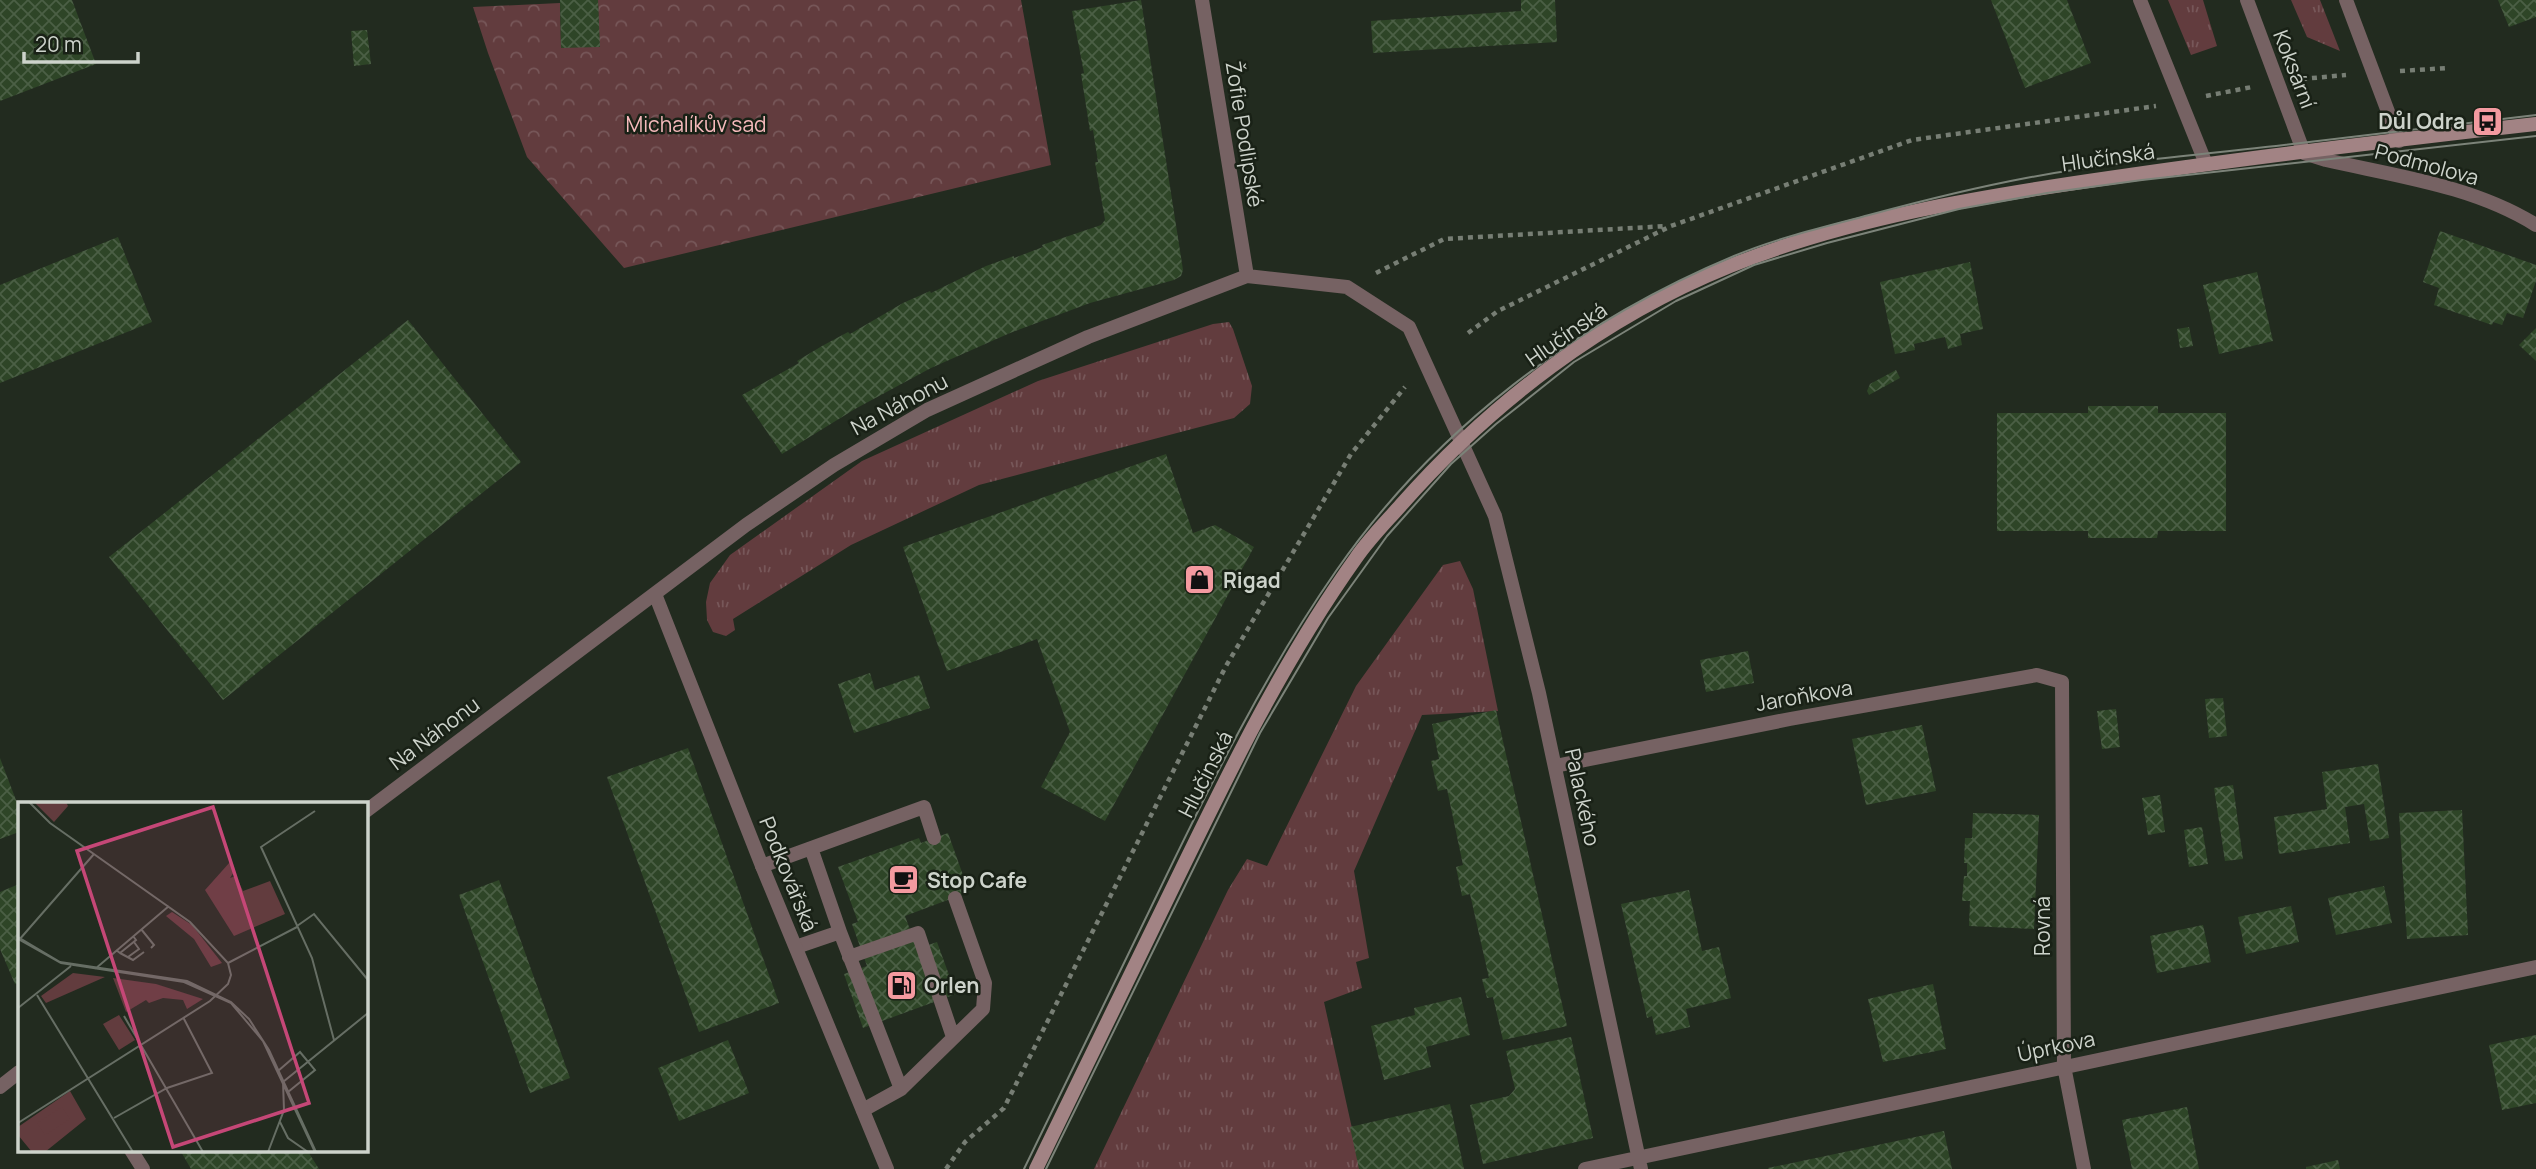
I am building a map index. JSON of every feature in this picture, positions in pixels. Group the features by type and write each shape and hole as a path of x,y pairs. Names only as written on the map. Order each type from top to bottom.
{"street":[{"name":"Žofie Podlipské","path":"1202,0 1247,276"},
{"path":"2140,0 2206,164"},
{"name":"Koksární","path":"2247,0 2304,153"},
{"path":"2346,0 2399,141"},
{"name":"Hlučínská","path":"1036,1169 1236,756 1285,669 1357,556 1418,485 1462,441 1563,358 1598,334 1651,305 1747,259 1819,236 1942,205 2206,164 2536,124"},
{"name":"Podmolova","path":"2304,153 2464,193 2523,216 2536,225"},
{"name":"Na Náhonu","path":"368,809 746,525 834,465 927,410 1088,337 1247,276 1347,288 1409,327 1462,441"},
{"name":"Palackého","path":"1462,441 1495,516 1555,766 1640,1163"},
{"name":"Podkovářská","path":"654,594 887,1169"},
{"name":"Jaroňkova","path":"1555,766 1790,719 2037,675 2062,682"},
{"name":"Rovná","path":"2062,682 2064,1066 2084,1169"},
{"path":"762,866 924,807 934,838"},
{"path":"811,848 849,957 901,1089"},
{"path":"863,1110 901,1089 983,1009 985,983 955,898"},
{"path":"796,947 840,932"},
{"path":"849,957 918,933 953,1037"},
{"name":"Úprkova","path":"1586,1169 1640,1163 2064,1066 2536,967"},
{"path":"0,1087 18,1073"},
{"path":"132,1152 143,1169"}],"path":[{"path":"1468,333 1497,311 1671,226 1912,140 2160,106"},
{"path":"1347,288 1444,239 1671,226"},
{"path":"946,1169 965,1142 1004,1108 1226,666 1351,454 1405,387"}],"green space":[{"name":"Michalíkův sad","path":"598,0 1021,0 1051,165 624,268 527,157 473,7 560,3 561,47 599,47"},
{"path":"2168,0 2203,0 2217,46 2191,55"},
{"path":"2291,0 2320,0 2340,51 2307,37"},
{"path":"1229,322 1252,386 1250,404 1234,418 979,485 851,545 733,619 735,630 726,636 713,632 707,620 706,602 710,583 730,555 862,461 1038,381 1213,324"},
{"path":"1460,561 1473,589 1498,711 1422,715 1354,871 1369,958 1356,962 1362,988 1324,1002 1361,1169 1094,1169 1228,890 1247,859 1267,866 1356,686 1443,565"}],"building":[{"path":"0,0 72,0 96,64 0,101"},
{"path":"560,0 598,0 600,47 561,48"},
{"path":"1141,0 1183,270 1181,276 1090,303 1010,333 931,368 855,409 782,454 742,395 799,363 797,361 822,346 848,332 850,334 903,303 930,291 931,293 986,266 1101,225 1105,220 1095,162 1098,162 1093,130 1090,131 1081,74 1084,73 1072,11"},
{"path":"1521,0 1555,0 1557,42 1373,53 1371,21 1521,11"},
{"path":"1991,0 2067,0 2091,63 2025,88"},
{"path":"2498,0 2536,0 2536,17 2509,27"},
{"path":"367,30 371,64 354,66 351,31"},
{"path":"2440,231 2536,265 2536,281 2523,318 2507,313 2502,325 2493,322 2492,325 2434,305 2439,288 2423,282"},
{"path":"118,237 152,322 0,383 0,285"},
{"path":"1970,262 1983,329 1960,334 1962,345 1948,349 1945,337 1914,344 1915,350 1895,354 1880,282"},
{"path":"2257,272 2273,341 2219,354 2203,285"},
{"path":"408,320 521,462 223,700 109,557"},
{"path":"2189,327 2193,346 2180,348 2177,329"},
{"path":"2536,328 2536,361 2519,345"},
{"path":"1896,370 1900,378 1869,395 1867,391 1870,384"},
{"path":"2088,406 2158,406 2158,413 2226,413 2226,531 2158,531 2157,538 2088,538 2088,531 1997,531 1997,413 2088,413"},
{"path":"1166,454 1193,533 1215,525 1254,547 1105,821 1041,787 1070,732 1037,639 947,671 903,547"},
{"path":"1748,651 1754,683 1706,692 1700,660"},
{"path":"870,673 875,690 919,675 930,708 854,733 838,684"},
{"path":"2223,698 2227,736 2209,738 2205,699"},
{"path":"2116,709 2120,747 2102,749 2097,711"},
{"path":"1496,710 1567,1026 1503,1040 1493,997 1487,998 1482,979 1489,978 1470,894 1462,896 1456,867 1463,865 1447,789 1438,791 1431,761 1439,759 1432,724"},
{"path":"1922,725 1936,791 1866,805 1852,739"},
{"path":"688,748 779,1003 699,1032 607,777"},
{"path":"0,758 18,805 18,832 0,839"},
{"path":"2378,764 2389,838 2370,841 2364,804 2345,807 2350,843 2279,854 2274,817 2327,809 2322,772"},
{"path":"2233,785 2243,859 2225,861 2214,788"},
{"path":"2160,795 2165,832 2148,835 2142,798"},
{"path":"2462,810 2468,935 2407,939 2399,813"},
{"path":"1973,813 2039,815 2034,929 1969,926 1970,901 1962,901 1964,876 1967,876 1967,863 1964,863 1965,838 1972,838"},
{"path":"2202,827 2208,864 2189,867 2184,830"},
{"path":"948,833 969,892 905,916 917,949 937,942 956,994 863,1028 844,974 867,966 852,924 858,922 838,867 919,838 921,843"},
{"path":"499,880 570,1078 530,1093 459,895"},
{"path":"18,884 18,983 15,984 0,949 0,892"},
{"path":"2384,886 2392,923 2336,935 2328,898"},
{"path":"1689,890 1702,951 1719,947 1731,998 1686,1009 1690,1027 1656,1035 1652,1016 1647,1018 1621,904"},
{"path":"2291,906 2299,942 2246,954 2238,917"},
{"path":"2203,925 2211,962 2157,973 2150,936"},
{"path":"1933,984 1946,1049 1883,1062 1868,999"},
{"path":"1461,997 1470,1035 1426,1047 1431,1067 1384,1080 1371,1026 1415,1015 1414,1008"},
{"path":"2536,1035 2536,1103 2502,1110 2489,1045"},
{"path":"1571,1037 1593,1138 1483,1164 1470,1105 1509,1096 1515,1089 1506,1051"},
{"path":"728,1040 749,1093 679,1121 658,1068"},
{"path":"1450,1104 1464,1169 1359,1169 1350,1127"},
{"path":"2187,1107 2199,1169 2132,1169 2122,1120"},
{"path":"1944,1131 1952,1169 1768,1169 1768,1168"},
{"path":"181,1152 308,1152 319,1169 191,1169"},
{"path":"2338,1160 2340,1169 2306,1169 2306,1167"}],"tram line":[{"path":"1024,1169 1218,772 1262,689 1310,610 1375,520 1417,472 1463,427 1512,385 1564,347 1619,313 1734,256 1801,233 1947,195 2026,178 2119,164 2536,115"},
{"path":"1046,1169 1260,733 1328,618 1387,536 1451,464 1574,362 1676,301 1754,265 1959,209 2142,180 2536,136"}],"place":[{"name":"Důl Odra","path":"2488,121"},
{"name":"Rigad","path":"1200,580"},
{"name":"Stop Cafe","path":"904,880"},
{"name":"Orlen","path":"901,985"}]}
